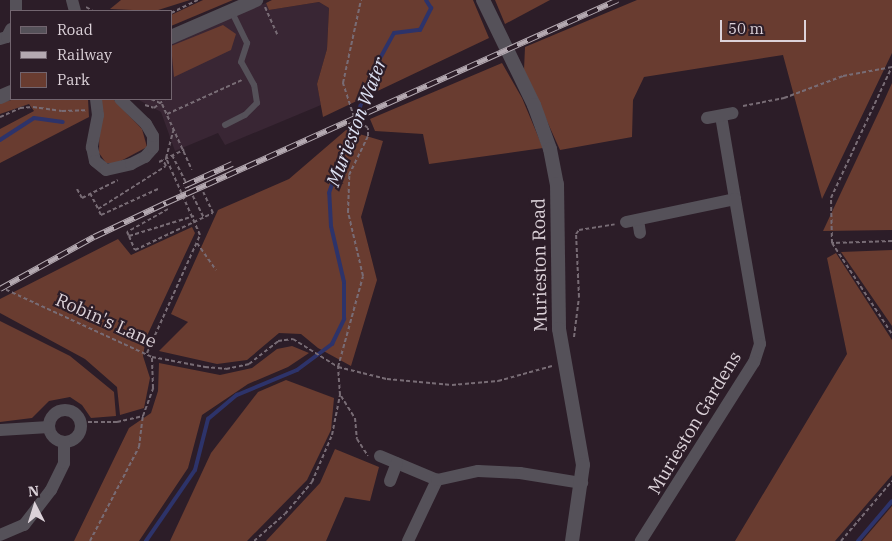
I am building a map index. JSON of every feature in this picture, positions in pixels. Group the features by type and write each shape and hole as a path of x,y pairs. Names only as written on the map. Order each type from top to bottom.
{"street":[{"path":"172,37 256,0"},
{"name":"Murieston Road","path":"483,0 534,105 550,149 558,201 557,296 563,359 581,444 582,483 572,541"},
{"path":"0,39 7,37 10,31"},
{"path":"97,103 92,147 95,161 106,170 131,164 145,157 153,148 153,136 146,124 121,100"},
{"path":"707,118 727,114"},
{"name":"Murieston Gardens","path":"641,541 754,362 760,344 735,199 727,114"},
{"path":"640,234 632,221 735,199"},
{"path":"61,410 72,411 81,422 78,436 64,442 54,437 49,427 53,416 61,410"},
{"path":"0,430 49,427"},
{"path":"0,535 24,525 51,490 64,463 64,442"},
{"path":"375,457 397,463 437,480 478,471 520,473 582,483"},
{"path":"390,481 397,463"},
{"path":"408,541 437,480"}],"lane":[{"path":"225,125 257,103 249,76 241,62 246,42 232,12"}],"path":[{"path":"172,13 198,0"},
{"path":"262,0 277,34"},
{"path":"254,541 285,514 312,482 332,435 340,395 338,367 363,276 348,212 349,175 368,136 368,128 361,119 354,117 343,83 361,0"},
{"path":"727,114 736,107 784,98 843,76 892,68"},
{"path":"892,68 831,198 832,243 892,334"},
{"path":"166,114 249,76"},
{"path":"153,100 162,104 192,170"},
{"path":"162,104 164,100"},
{"path":"0,118 20,108 33,107 62,112 97,103"},
{"path":"147,354 200,235 194,216 166,158 174,129"},
{"path":"172,156 204,218"},
{"path":"98,209 166,166 163,160"},
{"path":"76,189 82,198 90,194 101,215 158,189"},
{"path":"168,209 127,232 135,250 213,213 203,192"},
{"path":"129,236 194,216"},
{"path":"563,359 570,350 578,326 576,234 580,230 632,221"},
{"path":"832,243 892,241"},
{"path":"197,242 216,270"},
{"name":"Robin's Lane","path":"0,286 100,335 152,357 226,369 249,364 278,341 293,338 338,367 387,379 452,385 498,381 563,359"},
{"path":"90,541 139,447 143,416 153,388 152,357"},
{"path":"340,395 355,418 357,439 375,457"},
{"path":"81,422 117,422 143,416"},
{"path":"841,541 892,481"}],"shaded area":[{"path":"319,2 329,8 327,49 317,84 321,105 225,145 218,133 175,151 161,112 139,100 172,100 172,41 266,3 269,10"}],"green space":[{"path":"121,0 190,0 158,10 110,9"},
{"path":"203,0 233,0 172,26 172,15"},
{"path":"272,0 473,0 489,38 323,117 317,84 327,49 329,8 319,2 269,10 266,3"},
{"path":"495,0 550,0 505,24"},
{"path":"637,0 892,0 892,53 822,199 783,55 644,77 633,100 632,137 560,150 524,70 525,47"},
{"path":"223,25 236,34 231,50 174,77 172,46"},
{"path":"502,63 522,98 543,148 429,164 423,134 375,131 370,119"},
{"path":"892,83 892,230 823,231 883,103"},
{"path":"11,100 88,100 89,117 0,163 0,129 34,111 29,104 0,114 0,103"},
{"path":"100,100 114,100 142,129 147,147 117,163 106,163 99,153"},
{"path":"346,130 383,141 361,217 377,280 351,366 318,348 301,334 279,333 247,360 217,364 159,351 188,322 171,314 218,210 289,179"},
{"path":"192,227 195,233 146,338 143,356 150,378 144,408 120,415 117,387 85,359 0,313 0,299 118,239 131,255"},
{"path":"892,250 892,326 841,252"},
{"path":"836,253 892,340 892,475 835,541 735,541 847,354 827,258"},
{"path":"0,321 70,356 114,392 116,416 91,418 82,405 70,397 49,401 32,418 0,422"},
{"path":"292,346 309,353 288,367 248,384 202,415 188,468 139,541 74,541 129,428 151,413 158,391 159,363 220,375 252,368 277,349"},
{"path":"286,380 334,398 331,430 307,480 247,541 170,541 211,453 258,392"},
{"path":"335,449 379,467 370,501 345,497 326,541 266,541 320,483"},
{"path":"892,506 892,541 862,541"}],"waterway":[{"name":"Murieston Water","path":"146,541 195,470 208,419 237,395 297,370 332,344 344,319 344,282 331,226 329,193 373,71 394,33 420,30 431,8 426,0"},
{"path":"0,140 34,118 63,122"},
{"path":"858,541 892,501"}],"railway":[{"path":"0,289 94,237 166,203 617,0"},
{"path":"184,186 232,164"}]}
